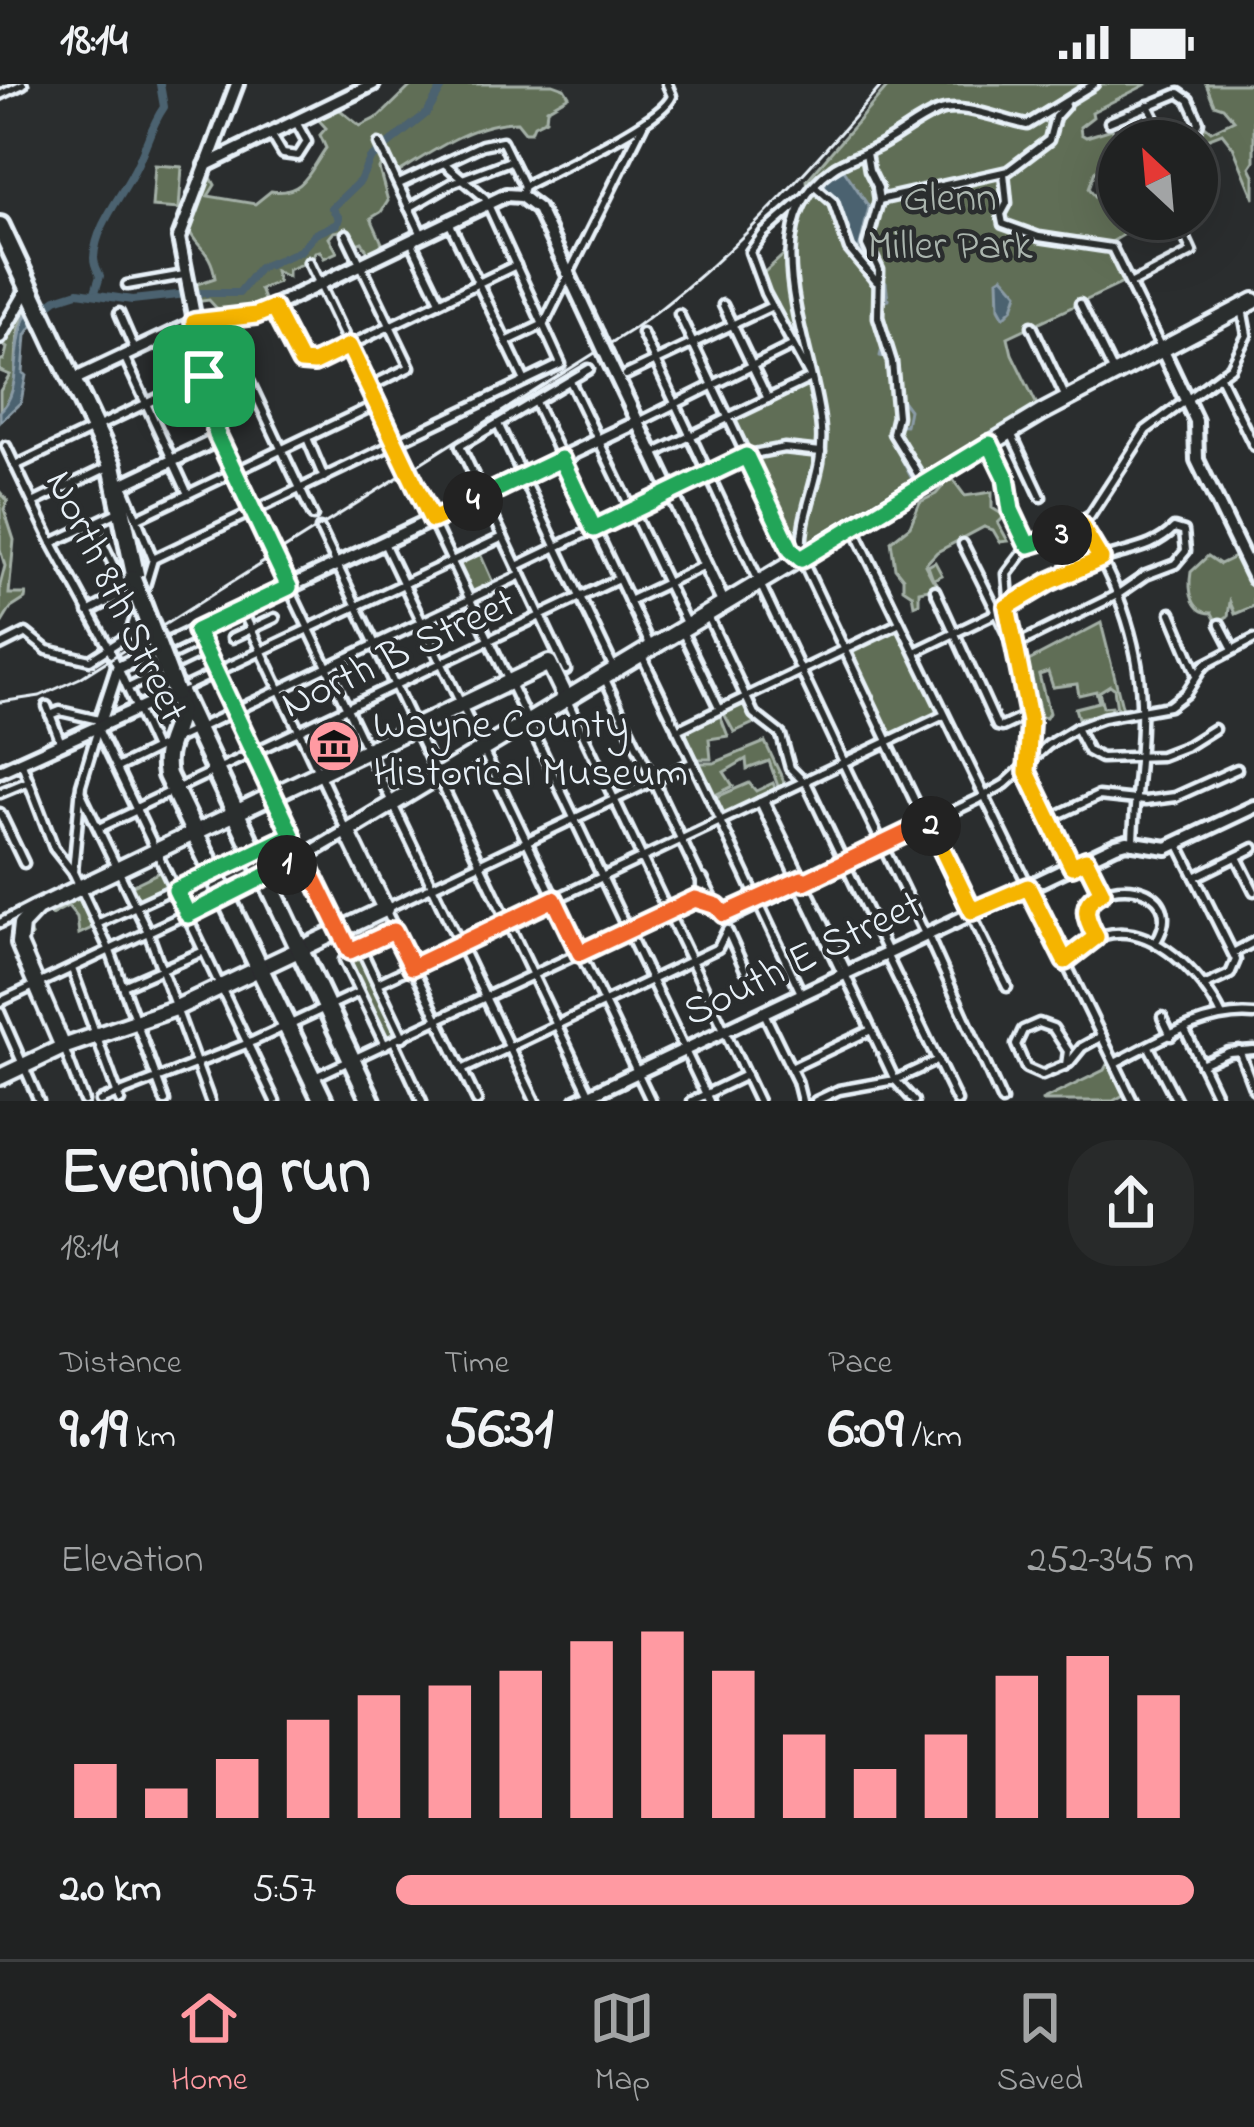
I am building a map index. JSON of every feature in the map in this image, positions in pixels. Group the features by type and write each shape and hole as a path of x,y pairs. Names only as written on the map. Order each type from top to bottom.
{"highway":[{"path":"0,226 10,261 47,325 119,486 127,513 131,583 158,649 233,812 262,850 265,878 370,1101"},
{"name":"North 8th Street","path":"189,711 160,747 171,782 318,1090"}],"main road":[{"path":"0,1077 63,1047 176,1008 385,909 346,831 760,583 801,552 854,526 1067,399 1248,304"},
{"path":"63,1047 20,948 19,931 28,914 76,879 118,868 554,660 566,698"}],"street":[{"path":"0,95 23,84"},
{"path":"237,84 180,234 218,439 535,1101"},
{"path":"206,165 373,84"},
{"path":"73,380 193,317 225,320 273,308 523,191 668,106 672,98 668,84"},
{"path":"877,188 908,195 1004,172 1049,140 1057,114 1094,84"},
{"path":"1114,120 1173,93 1189,100 1195,120"},
{"path":"1006,987 801,552 801,529 821,452 819,415 790,263 795,217 832,168 942,111 1027,125 1068,103"},
{"path":"1148,105 1156,120"},
{"path":"271,134 283,154 298,156 307,144 296,122"},
{"path":"506,341 544,324 643,124"},
{"path":"398,184 502,141 724,604"},
{"path":"379,144 409,208 440,302"},
{"path":"866,153 879,200 867,243 892,360 893,435 924,484"},
{"path":"409,208 460,180 510,161"},
{"path":"153,559 562,361 481,193 444,164"},
{"path":"1004,172 1003,224 1040,237 1112,248 1186,399 1197,426 1197,460 1248,550 1254,578"},
{"path":"815,186 830,198 849,250 877,276"},
{"path":"809,194 751,249 754,269 811,378"},
{"path":"879,200 889,194"},
{"path":"449,222 524,381"},
{"path":"346,234 410,367 369,388"},
{"path":"1131,284 1192,252 1187,240"},
{"path":"309,262 708,1098"},
{"path":"273,308 299,360 307,364 516,265"},
{"path":"127,285 186,280"},
{"path":"0,337 29,288"},
{"path":"1080,304 1114,374"},
{"path":"1248,304 1254,326"},
{"path":"1072,866 1026,766 1030,714 1013,646 1007,574 1029,545 1080,524 1105,498 1137,441 1239,357 1245,344 1248,304"},
{"path":"723,305 768,399"},
{"path":"626,375 772,306"},
{"path":"119,313 146,404 188,494"},
{"path":"679,314 791,550 801,552"},
{"path":"225,320 231,343 313,515"},
{"path":"1032,326 1067,399"},
{"path":"642,333 1002,1101"},
{"path":"76,879 80,791 118,668 792,346"},
{"path":"566,670 554,660 540,616 460,446 589,369"},
{"path":"15,466 204,376"},
{"path":"1220,376 1254,446"},
{"path":"653,454 811,378"},
{"path":"569,379 667,584 719,710"},
{"path":"212,412 254,392"},
{"path":"534,401 628,601 677,730 803,992"},
{"path":"52,543 93,523 188,494 377,404"},
{"path":"497,423 580,597 654,781 725,917 745,970 733,950 718,948"},
{"path":"1010,432 1041,497"},
{"path":"307,438 324,478"},
{"path":"119,486 218,439"},
{"path":"990,444 1006,477 1012,514 1029,545"},
{"name":"North 8th Street","path":"6,446 160,747"},
{"path":"517,566 746,456 784,448 821,452"},
{"path":"33,503 111,466"},
{"path":"0,646 26,633 47,650 87,660 129,635 153,559 127,513"},
{"path":"88,612 131,583 93,523"},
{"path":"1080,524 1117,595 1134,650 1141,713 1133,843"},
{"path":"854,526 1133,1101"},
{"path":"915,652 1101,559 1157,544 1174,528 1186,534 1180,560 1013,646"},
{"path":"320,529 591,1098"},
{"path":"189,711 215,674 503,537"},
{"path":"384,543 651,1101"},
{"path":"963,544 1013,646"},
{"path":"628,601 706,565"},
{"path":"1,771 138,710 233,712 521,575"},
{"name":"North B Street","path":"99,828 137,809 171,782 214,771 618,579"},
{"path":"935,590 996,724 1003,727 1030,714"},
{"path":"0,1002 265,878 346,831 242,610"},
{"path":"1171,614 1197,675"},
{"path":"707,615 757,718 781,735 789,766 804,782 957,1101"},
{"path":"232,638 274,618"},
{"path":"677,730 900,623"},
{"path":"1220,624 1232,649"},
{"path":"196,631 350,951"},
{"path":"725,917 984,795 1076,728 1103,718 1157,711 1178,701 1210,660 1254,639"},
{"path":"128,688 205,651"},
{"path":"566,698 758,1101"},
{"path":"61,743 48,711 99,725 275,1101"},
{"path":"378,983 945,715"},
{"path":"1076,728 1093,755 1139,758 1176,751 1214,729"},
{"path":"74,737 93,744"},
{"path":"117,768 160,747"},
{"path":"21,761 55,848 76,879 110,951 165,1101"},
{"path":"477,1101 385,909 693,762"},
{"path":"1049,819 1098,796 1175,797 1237,769"},
{"path":"0,793 29,781"},
{"path":"80,791 148,932 210,1101"},
{"path":"762,801 895,1080 914,1101"},
{"name":"South E Street","path":"577,1101 1120,844 1158,849 1254,807"},
{"path":"0,813 24,863"},
{"path":"97,923 292,835"},
{"path":"301,1101 351,1060 695,899 701,892 700,881 682,839"},
{"path":"1178,843 1236,966 1231,974 1206,985"},
{"path":"1195,877 1254,848"},
{"path":"1238,856 1254,890"},
{"path":"1086,860 1102,892"},
{"path":"1096,937 1086,912 1089,900 1102,892 1132,889 1156,898 1166,921 1155,943"},
{"path":"695,899 717,906"},
{"path":"1,920 48,901"},
{"path":"462,1070 718,948 728,930"},
{"path":"394,931 344,958 422,1101"},
{"path":"1065,961 1096,937 1126,932 1155,943 1206,985 1222,1016"},
{"path":"1233,953 1254,942"},
{"path":"360,947 404,1037"},
{"path":"123,986 204,951"},
{"path":"71,968 119,1098"},
{"path":"100,1101 119,1098 229,1052 359,992"},
{"path":"764,1011 802,1101"},
{"path":"0,1012 38,1101"},
{"path":"1115,1063 1222,1016 1254,1015"},
{"path":"1162,1017 1171,1036"},
{"path":"1066,1065 1067,1047 1050,1026 1036,1024 1020,1034 1017,1049 1026,1068 1046,1075 1066,1065 1101,1035"},
{"path":"791,1068 871,1030"},
{"path":"1185,1030 1219,1101"},
{"path":"1063,1039 1078,1042 1101,1035"},
{"path":"63,1047 84,1101"},
{"path":"1149,1047 1177,1101"},
{"path":"1201,1064 1239,1050 1254,1050"},
{"path":"1239,1050 1254,1089"},
{"path":"816,1101 839,1090 895,1080 938,1060"},
{"path":"692,1101 708,1098 746,1075"}],"green space":[{"path":"413,84 553,84 569,96 547,109 546,119 531,132 517,122 501,123 454,139 396,174 389,158 382,162 379,169 388,201 371,218 382,243 376,252 369,254 362,242 353,245 347,230 334,232 329,238 337,252 324,258 320,251 315,252 313,259 288,270 288,277 275,271 278,282 260,289 265,302 246,311 221,313 209,300 194,302 191,286 215,278 210,260 187,226 209,174 215,185 208,196 255,204 271,191 291,189 305,180 326,148 320,135 326,128 315,116 335,106 360,126 380,116"},
{"name":"Glenn Miller Park","path":"890,84 1147,84 1092,112 1093,117 1080,127 1086,137 1098,133 1098,170 1089,188 1098,195 1098,240 1115,240 1110,243 1129,280 1008,337 1041,413 794,554 727,418 811,378 758,278 791,248 807,180"},
{"path":"1206,84 1254,84 1254,161 1250,167 1254,198 1233,147 1222,133 1218,135 1218,128 1234,120 1214,104"},
{"path":"155,165 182,167 179,209 152,207"},
{"path":"26,297 33,306 19,331 13,388 0,411 0,391 10,375 0,371 7,348 0,343"},
{"path":"951,477 965,496 992,492 992,508 1005,516 998,523 1008,541 1000,542 993,530 984,527 937,552 925,565 933,580 928,566 935,562 942,575 934,579 934,588 919,591 919,603 914,605 895,568 891,541 910,526 920,502 936,494"},
{"path":"0,492 8,501 4,509 14,540 9,594 26,594 0,626 5,566 0,549"},
{"path":"478,549 495,587 469,599 452,561"},
{"path":"1241,554 1254,581 1254,606 1235,614 1230,602 1228,616 1217,623 1212,613 1199,609 1192,599 1191,572 1208,556 1220,564"},
{"path":"1101,623 1123,710 1117,710 1110,685 1099,692 1103,707 1112,706 1114,712 1078,718 1075,708 1099,702 1096,691 1079,695 1077,684 1053,687 1048,672 1039,675 1049,713 1041,717 1037,700 1029,699 1021,665"},
{"path":"899,627 940,713 890,737 850,651"},
{"path":"745,701 756,722 734,732 723,712"},
{"path":"719,713 728,736 709,739 711,759 695,759 682,731"},
{"path":"765,742 786,786 779,789 769,761 747,769 746,759 724,772 733,786 713,796 697,763 714,763"},
{"path":"749,783 756,791 773,783 776,790 723,815 714,798"},
{"path":"162,871 170,888 139,902 131,886"},
{"path":"77,893 94,927 79,934 77,917 68,906 28,922 48,905"},
{"path":"357,951 399,1032 388,1041 346,960"},
{"path":"1110,1059 1127,1093 1113,1101 1041,1101 1104,1070"}],"water":[{"path":"843,168 869,207 859,250 854,249 841,210 824,187 828,175"},
{"path":"1003,276 1018,293 1004,317 998,279"},
{"path":"30,309 37,319 26,335 21,402 0,422 0,411 12,391 20,337"}],"waterway":[{"path":"95,292 100,276 94,258 99,234 164,107 160,84"},
{"path":"42,310 78,292 132,300 239,293 259,268 300,251 315,234 337,224 339,218 332,208 360,181 370,159 427,113 444,84"},
{"path":"861,251 886,283 888,300 873,304 872,310 883,344 880,356 897,360 896,378"},
{"path":"897,394 909,410 906,425 891,424 888,433 913,481"}],"railway":[{"path":"0,702 40,696 80,678 633,329 734,245 883,84"}],"place":[{"name":"Wayne County Historical Museum","path":"334,746"}],"route":[{"path":"273,308 301,362 314,363 349,346 432,520 561,459 594,529 746,456 791,550 801,559 990,444 1006,477 1012,514 1029,545 1080,524 1101,559 1007,607 1029,712 1027,772 1072,866 1086,860 1102,892 1087,904 1087,920 1096,937 1065,961 1028,887 972,911 929,822 724,914 717,906 695,899 580,953 554,899 412,967 394,931 350,951 303,856 188,915 176,890 292,835 196,631 289,587 214,428 204,376 194,322 256,315 273,308"}]}
